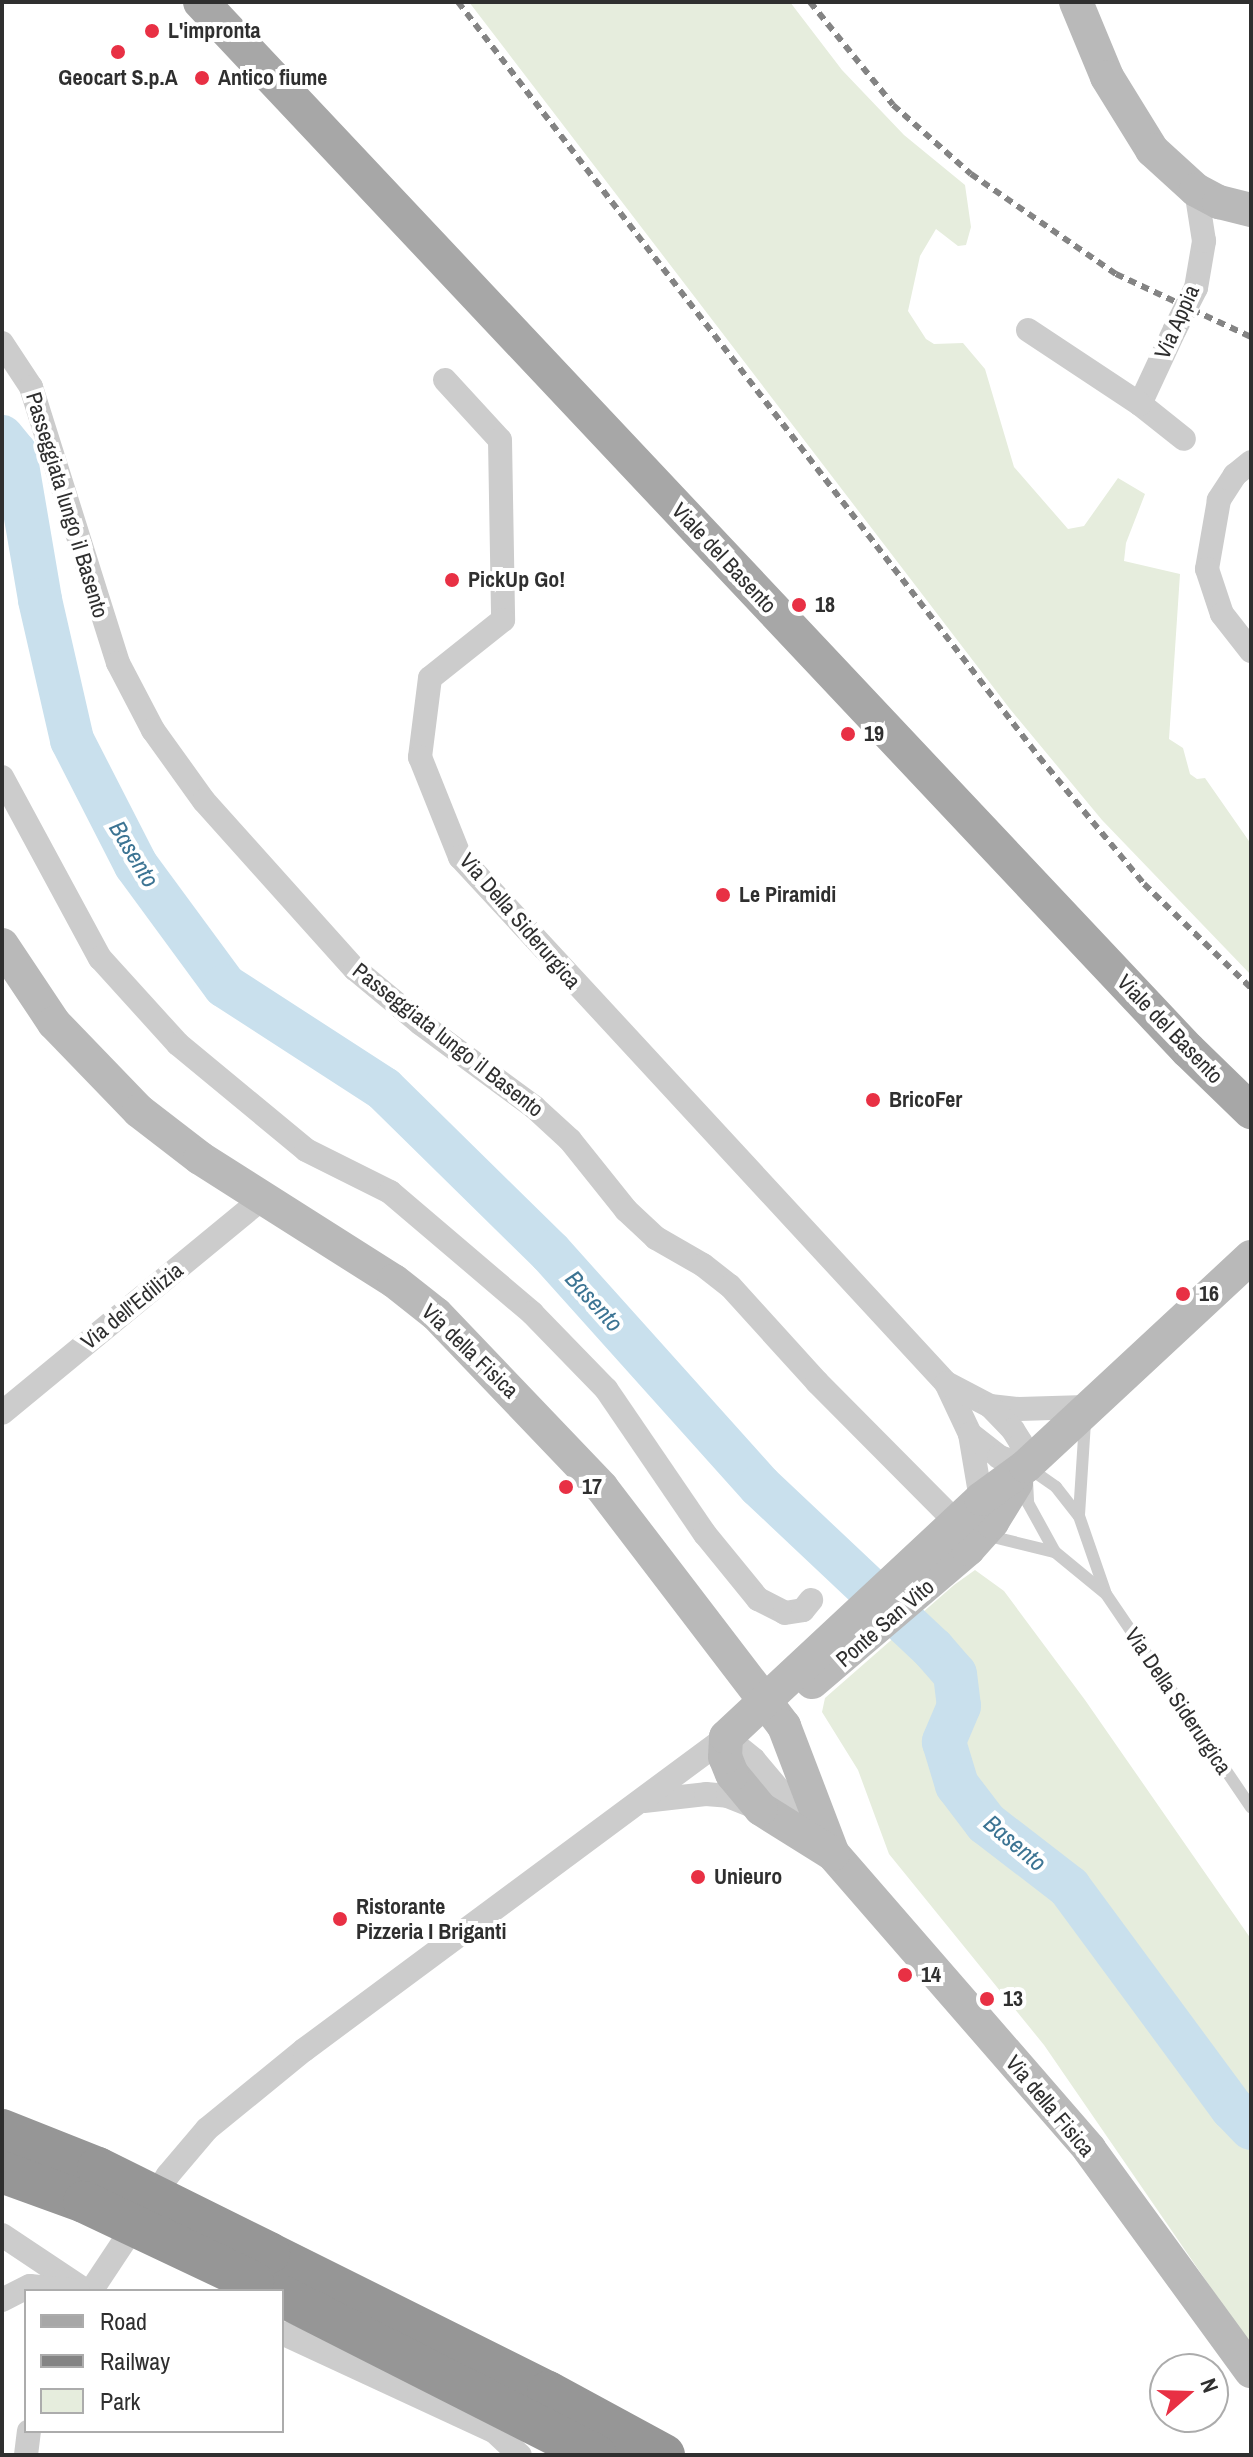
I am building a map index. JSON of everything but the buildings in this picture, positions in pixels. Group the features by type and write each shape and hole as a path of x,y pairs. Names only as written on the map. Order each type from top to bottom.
{"highway":[{"path":"2,2130 91,2185 596,2455"},
{"path":"2,2172 91,2185"},
{"path":"269,2280 548,2392 664,2455"}],"main road":[{"name":"Viale del Basento","path":"201,2 1177,1039 1251,1111"}],"street":[{"path":"1076,2 1107,77 1152,150 1196,190 1219,202 1251,210"},
{"name":"Via Appia","path":"1140,404 1196,288 1204,241 1196,190"},
{"path":"1028,330 1140,404 1184,439"},
{"name":"Passeggiata lungo il Basento","path":"2,343 31,387 118,663 153,730 204,801 355,969 420,1023 534,1107 570,1140 601,1182 656,1238 703,1265 730,1286 817,1382 970,1528"},
{"name":"Via Della Siderurgica","path":"445,380 500,440 503,620 430,678 420,757 460,857 946,1383 970,1434 981,1499"},
{"path":"1251,462 1235,475 1219,500 1207,569 1222,614 1251,651"},
{"path":"2,777 100,958 178,1044 306,1150 390,1192 532,1313 606,1389 705,1534 758,1599 785,1613 803,1610 811,1600"},
{"name":"Via della Fisica","path":"2,945 54,1023 110,1085 169,1136 262,1199 394,1281 436,1314 602,1488 784,1726 833,1854"},
{"name":"Via dell'Edilizia","path":"2,1413 262,1199"},
{"path":"970,1528 1026,1466 1086,1407 1251,1257"},
{"name":"Via Della Siderurgica","path":"946,1383 990,1406 1021,1443 1026,1466"},
{"name":"Via Della Siderurgica","path":"990,1406 1019,1409 1086,1407"},
{"name":"Via Della Siderurgica","path":"970,1434 999,1457 1026,1466"},
{"path":"970,1528 981,1499 1026,1466"},
{"name":"Ponte San Vito","path":"726,1737 811,1670 970,1528"},
{"path":"90,2289 168,2175 207,2129 304,2050 726,1737 754,1760 833,1854"},
{"name":"Via della Fisica","path":"726,1737 725,1757 732,1774 761,1809 833,1854 1089,2149 1251,2371"},
{"path":"641,1801 706,1794 728,1796 761,1809"},
{"path":"2,2235 86,2289"},
{"path":"2,2300 30,2286 59,2289"},
{"path":"284,2334 495,2432 520,2455"},
{"path":"26,2455 29,2433"}],"lane":[{"name":"Via Della Siderurgica","path":"1079,1516 1086,1407"},
{"name":"Via Della Siderurgica","path":"1026,1466 1056,1487 1079,1516 1106,1594 1251,1807"},
{"name":"Via Della Siderurgica","path":"1026,1466 1028,1503 1055,1552 1106,1594"},
{"name":"Via Della Siderurgica","path":"970,1528 1055,1552"}],"green space":[{"path":"469,2 790,2 842,70 904,135 965,185 971,227 966,245 958,246 936,229 920,256 908,311 926,339 934,344 963,343 985,369 1014,467 1068,529 1084,526 1118,478 1145,494 1126,543 1124,561 1180,574 1169,739 1183,748 1190,774 1197,779 1205,778 1251,844 1251,975 1102,820 1010,709"},
{"path":"975,1570 1004,1591 1085,1700 1251,1939 1251,2346 1044,2045 889,1854 858,1770 822,1712 825,1698"}],"waterway":[{"name":"Basento","path":"2,437 15,453 40,600 72,740 136,865 225,986 384,1089 550,1252 760,1486 933,1649 955,1674 959,1706 944,1742 957,1785 986,1823 1069,1887 1232,2108 1251,2128"}],"railway":[{"path":"458,2 1039,757 1144,884 1251,988"},
{"path":"810,2 893,105 971,174 1116,274 1251,337"}],"place":[{"name":"L'impronta","path":"152,31"},
{"name":"Geocart S.p.A","path":"118,52"},
{"name":"Antico fiume","path":"202,78"},
{"name":"PickUp Go!","path":"452,580"},
{"name":"18","path":"799,605"},
{"name":"19","path":"848,734"},
{"name":"Le Piramidi","path":"723,895"},
{"name":"BricoFer","path":"873,1100"},
{"name":"16","path":"1183,1294"},
{"name":"17","path":"566,1487"},
{"name":"Unieuro","path":"698,1877"},
{"name":"Ristorante Pizzeria I Briganti","path":"340,1919"},
{"name":"14","path":"905,1975"},
{"name":"13","path":"987,1999"}]}
